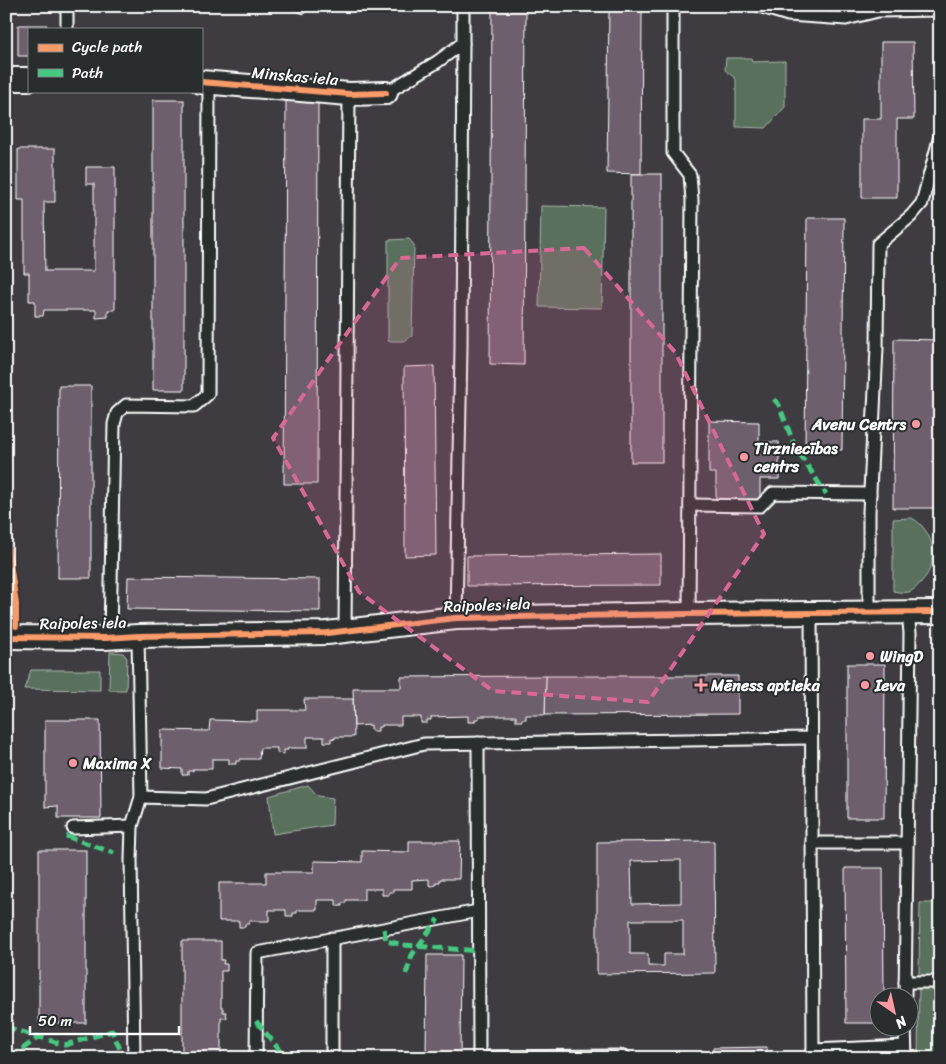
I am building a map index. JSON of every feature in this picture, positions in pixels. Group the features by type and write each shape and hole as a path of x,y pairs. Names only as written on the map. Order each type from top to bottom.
{"street":[{"path":"6,79 28,79"},
{"name":"Minskas iela","path":"205,82 350,94 386,93"},
{"name":"Raipoles iela","path":"6,637 110,638 327,633 456,618 940,612"}],"lane":[{"path":"67,6 67,28"},
{"path":"456,618 461,347 463,6"},
{"path":"673,6 673,153 690,175 692,200 689,614"},
{"path":"759,6 788,15 846,18 878,11 940,10"},
{"path":"386,93 438,62 463,44"},
{"path":"110,638 114,424 118,413 126,405 194,406 208,394 205,82"},
{"path":"345,631 350,94"},
{"path":"869,612 870,494 877,348 878,244 911,216 922,203 940,136"},
{"path":"690,505 760,506 773,493 870,494"},
{"path":"905,986 910,653 908,612"},
{"path":"811,613 812,1054 905,1052 905,1036"},
{"path":"134,1058 132,826 141,797 138,636"},
{"path":"141,797 206,798 424,744 811,738"},
{"path":"478,743 479,1057 624,1058"},
{"path":"73,828 132,826"},
{"path":"812,843 907,843"},
{"path":"256,1058 257,953 478,911"},
{"path":"332,938 332,1058"},
{"path":"905,982 940,982"}],"highlighted area":[{"path":"584,248 675,352 764,534 648,702 493,691 359,592 273,438 400,258"}],"green space":[{"path":"726,58 751,58 752,62 785,61 785,107 766,128 736,127 736,79 725,70"},
{"path":"541,206 604,207 602,308 539,307"},
{"path":"409,239 414,245 412,336 404,341 388,341 388,240"},
{"path":"912,518 926,531 930,539 933,557 931,566 927,575 913,590 909,592 893,591 893,519"},
{"path":"110,652 123,653 127,658 126,690 109,690"},
{"path":"31,670 100,670 100,690 24,689"},
{"path":"308,785 318,796 333,798 332,825 273,834 269,796"},
{"path":"920,903 940,903 940,1058 918,1058"}],"building":[{"path":"281,6 307,6 304,14"},
{"path":"492,6 526,6 524,365 490,364"},
{"path":"609,6 642,6 641,174 607,173"},
{"path":"18,25 47,25 47,28 28,28 28,56 18,56"},
{"path":"881,42 913,42 914,119 897,119 897,198 862,198 862,119 881,119"},
{"path":"153,100 184,100 184,390 153,390"},
{"path":"286,101 318,101 317,484 284,484"},
{"path":"18,149 55,149 55,202 44,202 45,271 94,271 94,184 86,184 86,167 115,167 115,310 108,310 108,317 96,318 96,310 44,310 43,316 35,316 35,301 29,301 29,273 24,273 24,200 18,200"},
{"path":"631,174 662,174 662,462 631,462"},
{"path":"807,218 844,218 842,450 805,450"},
{"name":"Avenu Centrs","path":"894,339 940,340 940,508 893,508"},
{"path":"434,366 436,555 405,556 404,367"},
{"path":"59,386 91,386 91,578 58,578"},
{"name":"Tirzniecības centrs","path":"709,421 759,422 759,442 779,442 779,479 760,479 760,501 716,501 716,473 709,473"},
{"path":"661,554 661,585 467,586 467,556"},
{"path":"128,577 320,579 320,611 127,609"},
{"path":"847,664 885,664 884,818 847,818"},
{"path":"546,676 738,676 738,714 545,715"},
{"path":"546,676 545,715 526,715 526,719 522,719 522,721 516,721 516,716 479,716 479,719 475,719 475,722 468,722 468,716 431,717 431,720 427,720 427,723 421,723 421,717 401,717 401,725 382,725 382,727 378,727 378,731 371,731 371,725 354,726 353,688 401,688 401,677"},
{"path":"304,699 353,699 354,737 335,737 335,739 331,738 331,742 324,742 324,737 307,737 307,748 288,748 288,750 284,750 284,754 277,753 277,748 260,748 259,759 240,759 240,761 236,761 236,764 229,764 229,759 212,759 212,769 193,769 193,771 188,771 188,775 182,775 182,769 162,768 162,730 209,731 210,720 257,721 257,710 305,710"},
{"name":"Maxima X","path":"45,720 100,720 101,818 58,818 58,806 45,807"},
{"path":"409,841 460,841 459,879 440,879 440,882 436,882 436,885 432,886 429,885 429,879 412,880 412,889 393,889 393,892 389,892 389,895 382,895 382,889 364,889 364,900 346,900 346,903 342,903 342,906 336,906 336,900 317,900 317,910 297,910 297,913 293,913 293,916 286,916 286,910 269,910 269,921 249,921 249,924 245,924 245,927 239,927 239,921 219,921 219,883 266,883 266,872 314,872 314,861 362,862 362,851 409,852"},
{"path":"714,841 715,973 597,974 597,842","holes":["681,860 681,903 632,904 631,861","630,920 683,920 683,954 664,954 664,966 648,966 648,954 630,954"]},
{"path":"39,850 86,850 86,1023 39,1023"},
{"path":"845,868 883,868 884,986 868,986 868,1023 846,1023"},
{"path":"182,941 221,941 221,960 224,960 223,964 227,964 227,971 221,971 221,1008 223,1008 223,1012 226,1012 227,1018 221,1018 221,1055 223,1055 223,1058 182,1058"},
{"path":"427,955 461,955 460,1058 426,1058"},
{"path":"767,1047 767,1058 713,1058 713,1048"}],"marked path":[{"path":"774,399 779,405 795,447 826,494"},
{"path":"66,836 114,853"},
{"path":"406,974 412,955 438,919"},
{"path":"384,929 386,941 404,945 478,951"},
{"path":"256,1021 286,1058"},
{"path":"6,1027 65,1045 112,1031 124,1058"},
{"path":"10,1058 39,1037"}],"cycle path":[{"path":"202,82 349,94 386,93"},
{"path":"6,535 16,604 16,626"},
{"path":"6,637 105,638 327,633 456,618 940,612"}],"place":[{"name":"Avenu Centrs","path":"916,424"},
{"name":"Tirzniecības centrs","path":"744,457"},
{"name":"WingD","path":"870,656"},
{"name":"Mēness aptieka","path":"701,685"},
{"name":"Ieva","path":"865,685"},
{"name":"Maxima X","path":"73,763"}]}
